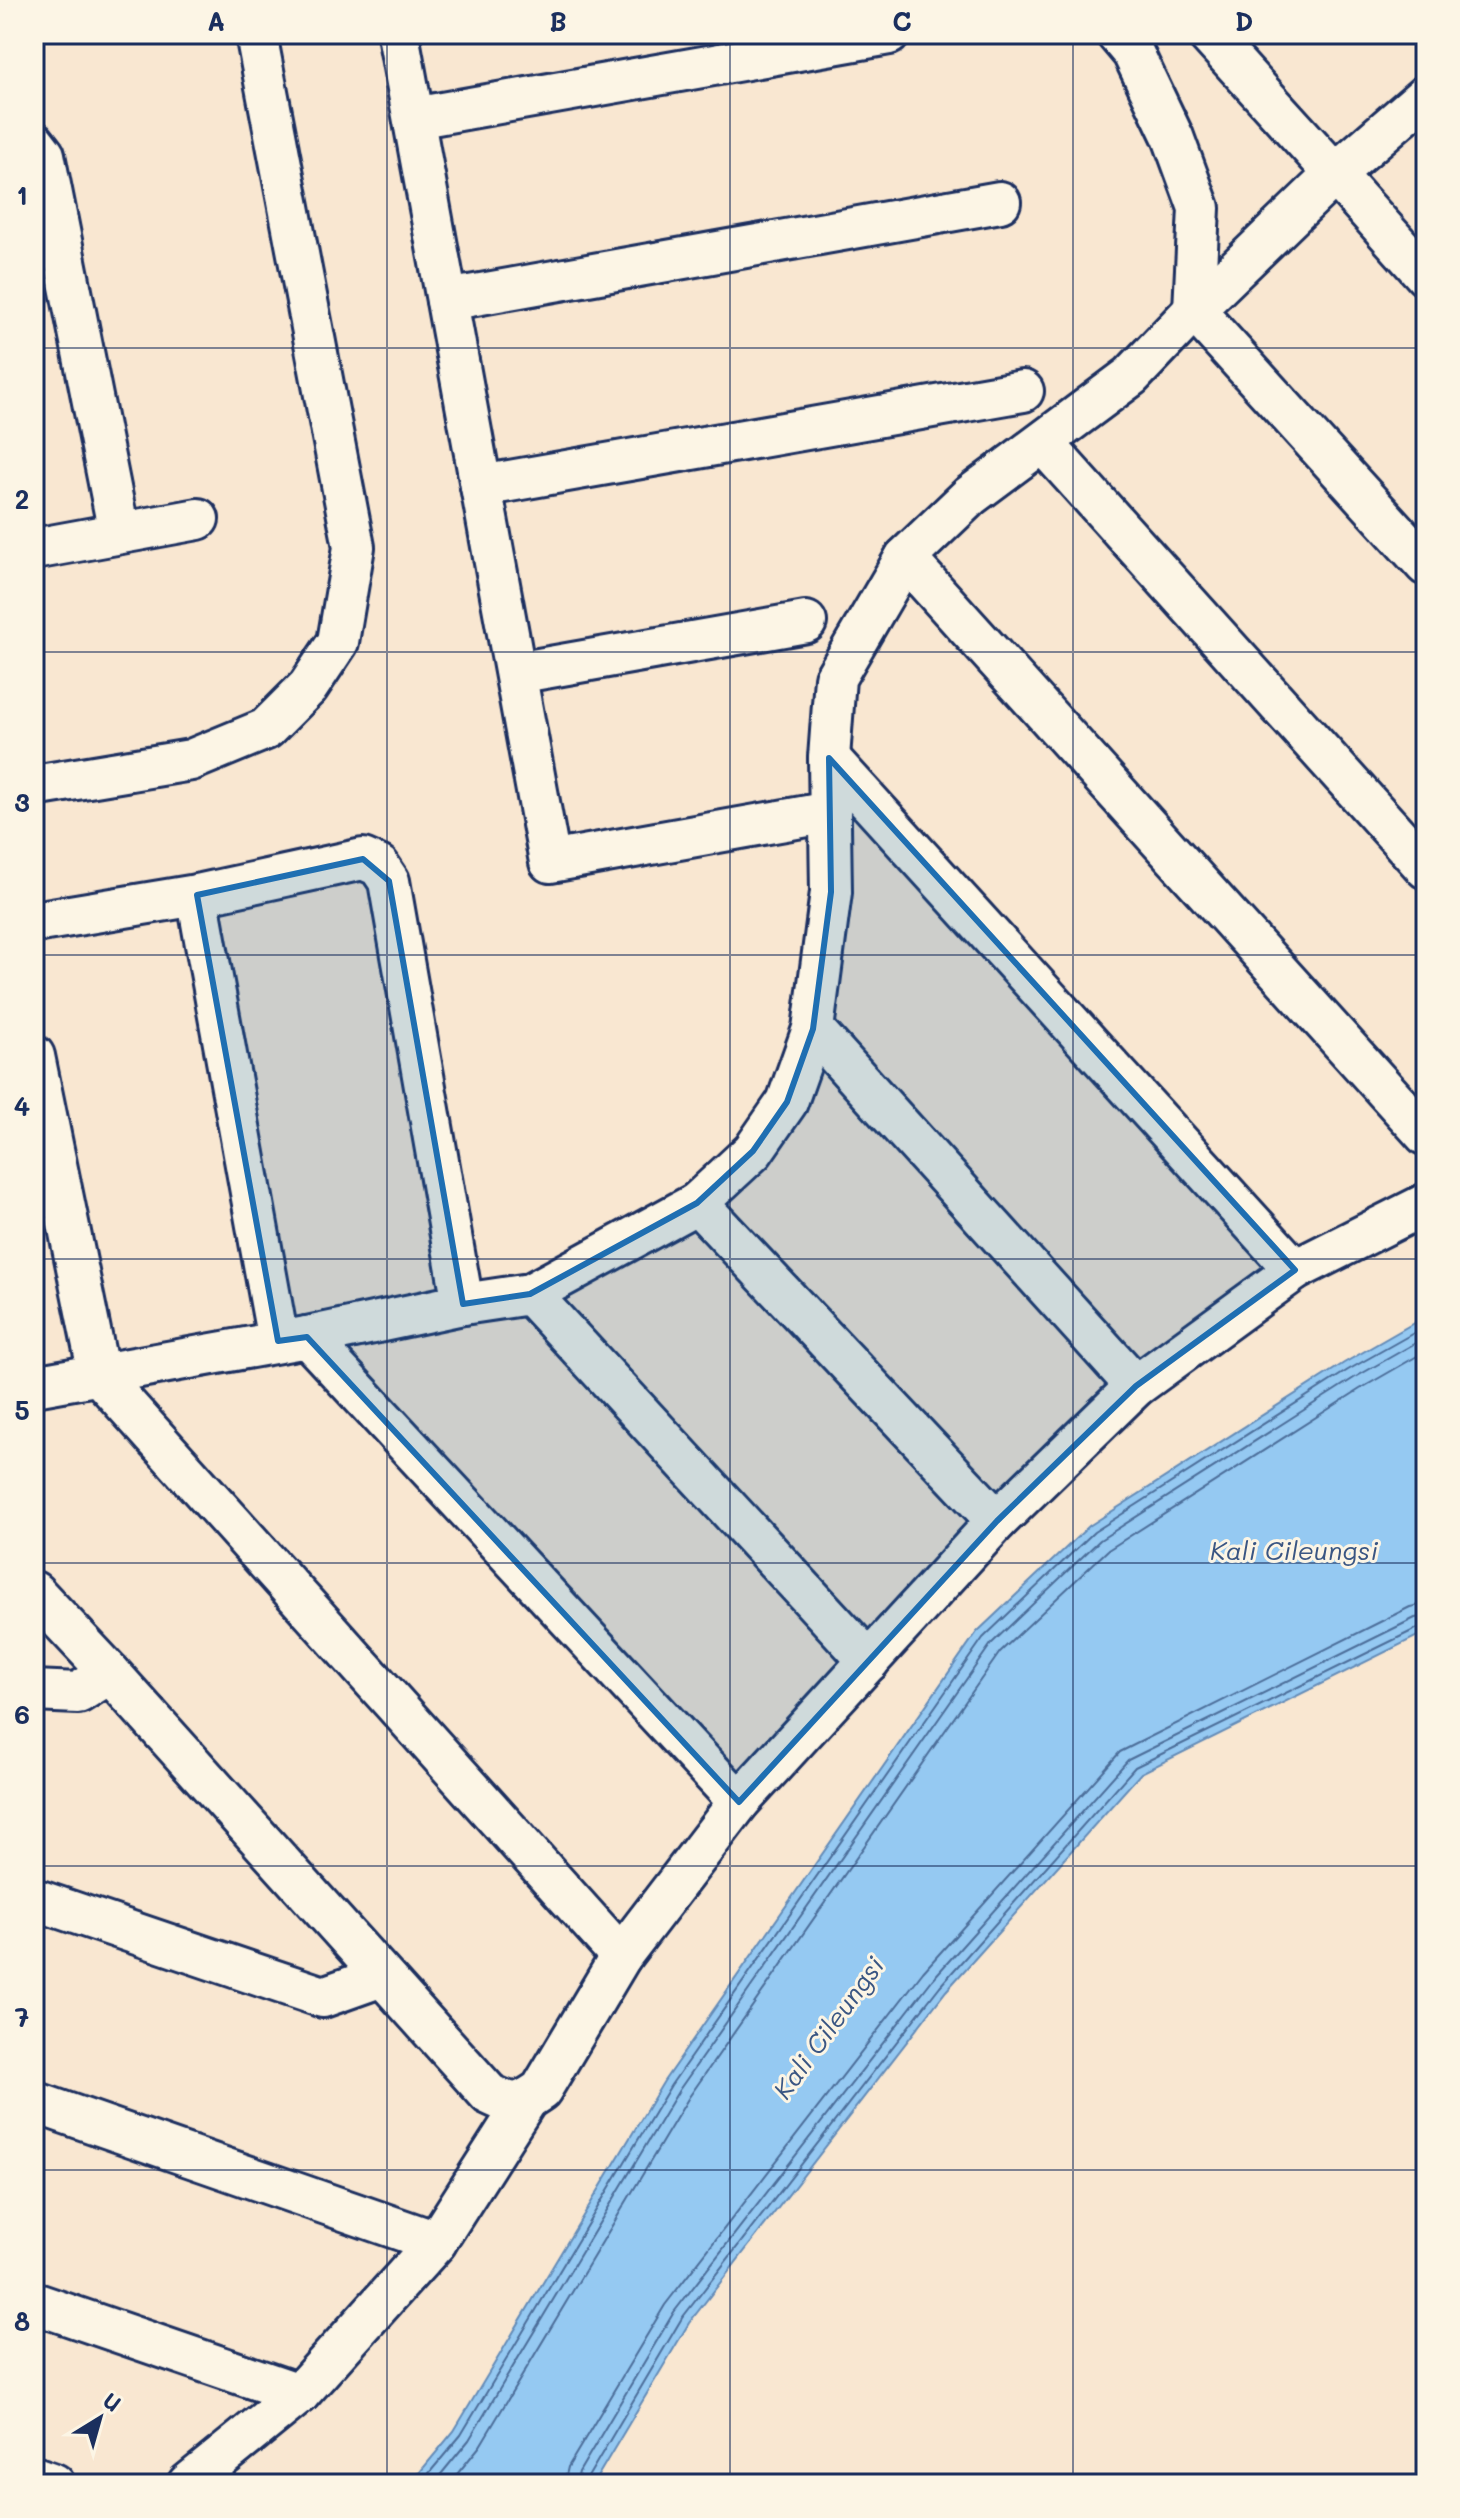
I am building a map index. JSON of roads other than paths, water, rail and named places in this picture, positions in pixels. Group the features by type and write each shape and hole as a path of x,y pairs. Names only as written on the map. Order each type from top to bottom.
{"street":[{"path":"34,786 191,760 266,729 308,687 338,642 354,547 256,34"},
{"path":"398,34 550,862 830,812"},
{"path":"414,118 889,34"},
{"path":"1117,34 1133,53 1173,137 1199,208 1194,310 1426,565"},
{"path":"1208,34 1426,276"},
{"path":"34,1386 530,1294 697,1203 753,1151 787,1102 813,1029 831,892 829,758 835,678 905,558 970,496 1131,376 1194,310 1335,174 1426,95"},
{"path":"34,142 44,155 119,533"},
{"path":"447,300 1000,202"},
{"path":"481,486 1023,391"},
{"path":"1043,443 1426,868"},
{"path":"34,549 198,519"},
{"path":"905,558 1426,1135"},
{"path":"516,673 806,622"},
{"path":"829,758 1295,1270"},
{"path":"34,922 197,895 363,859 379,866 389,881 463,1304"},
{"path":"197,895 292,1339 739,1802"},
{"path":"813,1029 1136,1386"},
{"path":"34,1056 99,1375 621,1956"},
{"path":"697,1203 997,1521"},
{"path":"188,2484 299,2394 436,2242 526,2101 541,2090 621,1956 739,1802 997,1521 1136,1386 1295,1270 1426,1204"},
{"path":"530,1294 869,1661"},
{"path":"34,1592 489,2094 509,2104 526,2101"},
{"path":"34,1691 78,1693 110,1673"},
{"path":"34,1899 323,1997 382,1976"},
{"path":"34,2102 436,2242"},
{"path":"34,2303 299,2394"},
{"path":"34,2477 54,2484"}],"water":[{"name":"Kali Cileungsi","path":"1426,1316 1426,1632 1141,1773 946,1991 689,2323 593,2484 410,2484 454,2431 664,2081 977,1632 1089,1526 1344,1363"}]}
